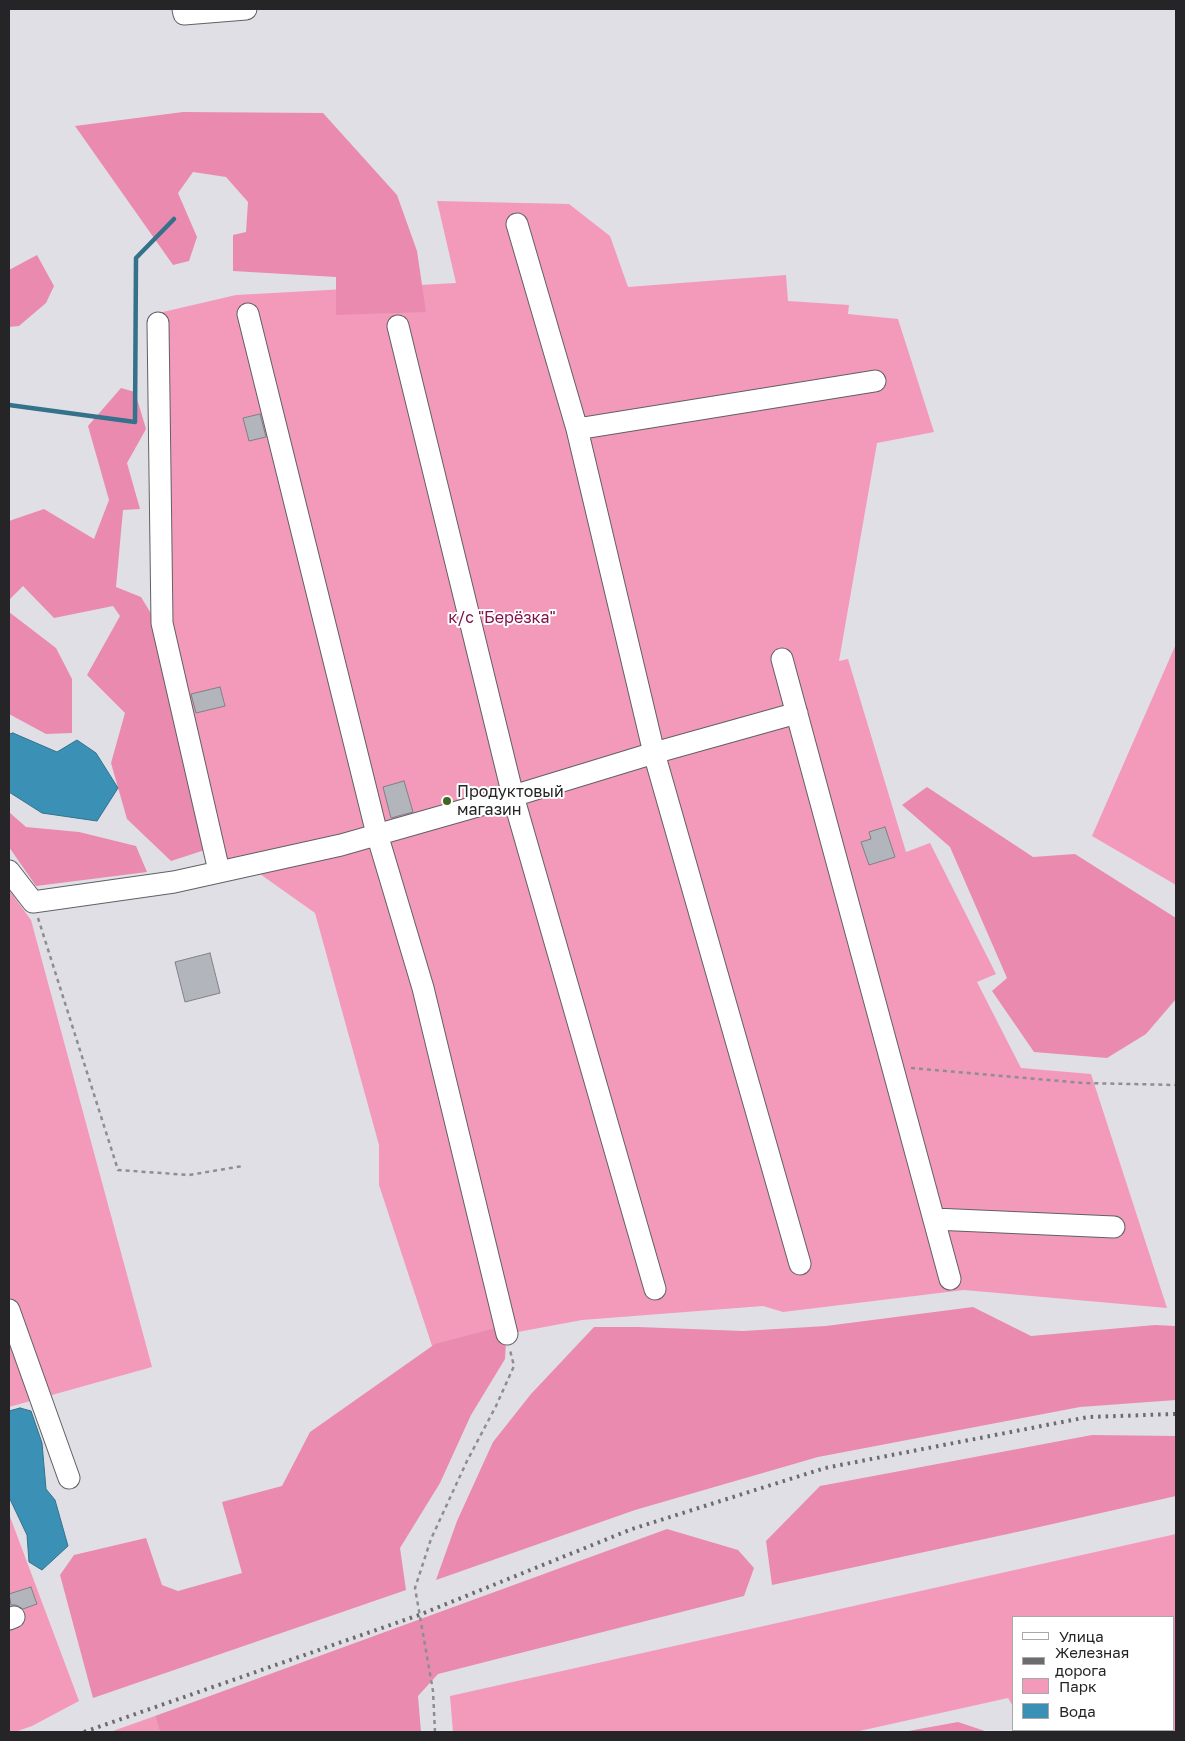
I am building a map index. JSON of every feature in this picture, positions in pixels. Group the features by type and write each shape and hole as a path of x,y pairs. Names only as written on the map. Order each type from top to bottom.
{"street":[{"path":"183,9 184,14 246,9"},
{"path":"516,224 577,429 654,753 800,1264"},
{"path":"248,314 377,834 423,988 507,1334"},
{"path":"158,323 162,623 216,872"},
{"path":"398,326 513,796 655,1289"},
{"path":"577,429 875,381"},
{"path":"782,659 950,1279"},
{"path":"9,871 33,902 174,882 341,845 797,713"},
{"path":"934,1219 1114,1227"},
{"path":"9,1310 69,1478"}],"path":[{"path":"33,902 118,1170 189,1175 243,1166"},
{"path":"894,1067 1083,1082 1176,1086"},
{"path":"435,1732 433,1691 415,1588 431,1539 514,1366 507,1334"}],"green space":[{"name":"к/с \"Берёзка\"","path":"437,201 569,204 610,236 628,287 786,275 788,301 849,305 848,314 898,319 934,432 877,443 839,661 848,659 906,852 930,843 996,974 977,982 1021,1068 1091,1074 1167,1308 964,1290 783,1312 763,1306 582,1320 507,1334 437,1361 379,1185 379,1145 315,913 260,874 221,878 155,620 150,315 236,295 456,283"},
{"path":"1176,644 1176,885 1092,836"},
{"path":"9,890 31,920 152,1367 9,1407"},
{"path":"9,1514 79,1701 32,1726 15,1732 9,1732"},
{"path":"1176,1534 1176,1732 1028,1731 1175,1731 1175,1616 1012,1616 1012,1705 1008,1698 855,1732 453,1732 450,1696"},
{"path":"155,1716 160,1732 110,1732"}],"shaded area":[{"path":"183,112 323,113 397,195 417,251 426,312 336,315 336,277 233,271 233,235 246,232 248,202 226,177 193,172 178,193 197,237 189,261 173,265 75,126"},
{"path":"37,255 54,286 46,303 19,326 9,327 9,270"},
{"path":"121,388 135,392 146,429 127,463 140,509 123,510 116,587 141,597 155,620 208,849 171,861 127,819 111,763 125,713 87,675 120,616 113,606 54,618 23,586 9,600 9,521 44,509 94,539 109,500 88,426"},
{"path":"9,612 56,648 72,679 72,733 46,734 9,714"},
{"path":"927,787 1033,857 1075,854 1176,918 1176,999 1146,1034 1107,1058 1034,1052 992,991 1007,978 950,847 902,805"},
{"path":"9,812 26,827 79,832 136,846 147,872 36,886 9,847"},
{"path":"973,1307 1031,1336 1155,1325 1176,1326 1176,1400 1080,1407 818,1457 635,1510 436,1580 457,1521 493,1442 531,1394 594,1327 743,1331 826,1326"},
{"path":"507,1325 505,1359 471,1415 440,1483 400,1548 406,1590 93,1698 60,1575 74,1555 146,1538 162,1585 178,1591 242,1573 222,1502 282,1486 310,1432 435,1344"},
{"path":"1092,1435 1176,1436 1176,1496 772,1585 766,1541 820,1486"},
{"path":"667,1529 738,1550 754,1568 744,1596 438,1674 418,1696 421,1732 160,1732 155,1716"},
{"path":"958,1722 988,1732 903,1732"}],"water":[{"path":"13,733 57,752 77,740 96,753 118,788 97,821 42,813 9,792 9,734"},
{"path":"20,1408 31,1411 42,1443 46,1489 55,1500 68,1546 42,1570 29,1562 27,1535 9,1497 9,1411"}],"building":[{"path":"260,414 266,437 249,441 243,418"},
{"path":"220,687 225,706 196,713 191,694"},
{"path":"404,781 413,812 391,818 383,787"},
{"path":"885,827 895,857 869,865 861,842 871,839 869,832"},
{"path":"210,953 220,993 185,1002 175,962"},
{"path":"31,1587 37,1604 23,1609 16,1605 11,1605 9,1594"}],"waterway":[{"path":"9,405 135,422 136,258 174,219"}],"railway":[{"path":"84,1732 419,1615 632,1529 825,1468 1088,1417 1176,1414"}],"place":[{"name":"Продуктовый магазин","path":"447,801"}]}
